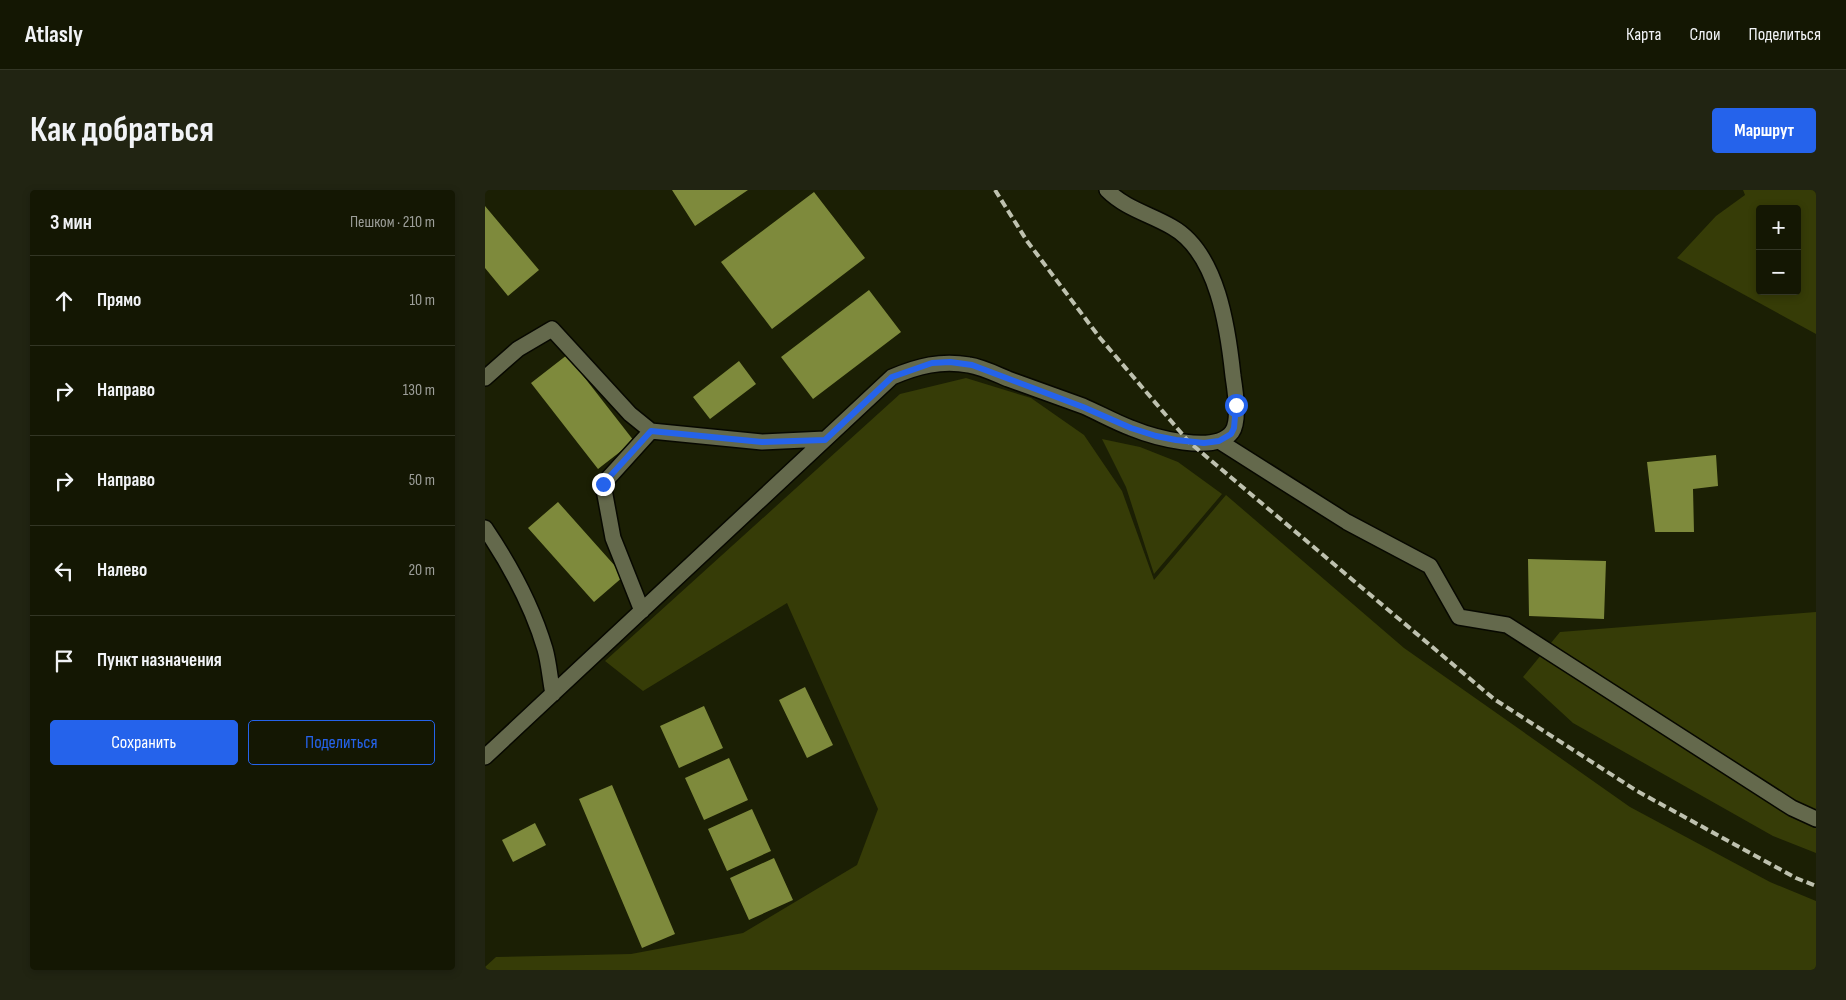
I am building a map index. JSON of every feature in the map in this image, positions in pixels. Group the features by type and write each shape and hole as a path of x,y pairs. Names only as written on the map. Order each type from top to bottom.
{"street":[{"path":"485,758 892,377 932,363 950,362 972,365 1083,407 1131,428 1156,436 1204,443 1219,441 1231,434 1234,428 1236,395 1228,339 1224,317 1202,256 1190,240 1174,228 1126,205 1107,190"},
{"path":"485,378 518,349 552,329 630,414 651,431 762,442 825,440"},
{"path":"642,611 613,538 603,484 651,431"},
{"path":"1219,441 1347,522 1430,566 1459,618 1507,625 1792,808 1816,819"},
{"path":"485,528 508,563 535,620 545,650 553,694"}],"green space":[{"path":"1743,190 1816,190 1816,334 1677,258 1716,216 1745,195"},
{"path":"966,378 1031,398 1084,435 1122,491 1154,580 1226,495 1404,648 1630,807 1770,882 1816,901 1816,970 485,970 485,967 496,957 631,954 743,933 857,865 878,809 787,603 643,691 605,661 900,394"},
{"path":"1102,439 1140,447 1178,462 1222,494 1154,574 1126,487"},
{"path":"1816,612 1816,853 1773,836 1573,723 1523,677 1560,632"}],"building":[{"path":"672,190 748,190 695,226"},
{"path":"814,192 865,258 772,329 721,262"},
{"path":"485,206 539,270 508,296 485,268"},
{"path":"869,290 901,332 813,399 781,357"},
{"path":"567,355 634,441 598,469 531,383"},
{"path":"739,361 756,384 710,419 693,397"},
{"path":"1716,455 1718,486 1693,489 1694,532 1655,532 1647,462"},
{"path":"558,502 624,576 594,602 528,528"},
{"path":"1528,559 1606,561 1604,619 1529,616"},
{"path":"805,687 833,745 807,758 779,700"},
{"path":"704,706 723,748 679,768 660,726"},
{"path":"729,758 748,800 704,820 685,778"},
{"path":"612,785 675,934 642,948 579,799"},
{"path":"752,809 771,851 727,871 708,829"},
{"path":"535,823 546,845 513,862 502,840"},
{"path":"774,858 793,900 749,920 730,878"}],"railway":[{"path":"995,190 1027,241 1100,338 1189,442 1494,699 1637,791 1796,878 1816,886"}],"route":[{"path":"603,484 651,431 762,442 825,440 892,377 932,363 950,362 972,365 1083,407 1131,428 1156,436 1189,442 1219,441 1231,434 1234,428 1236,405"}]}
